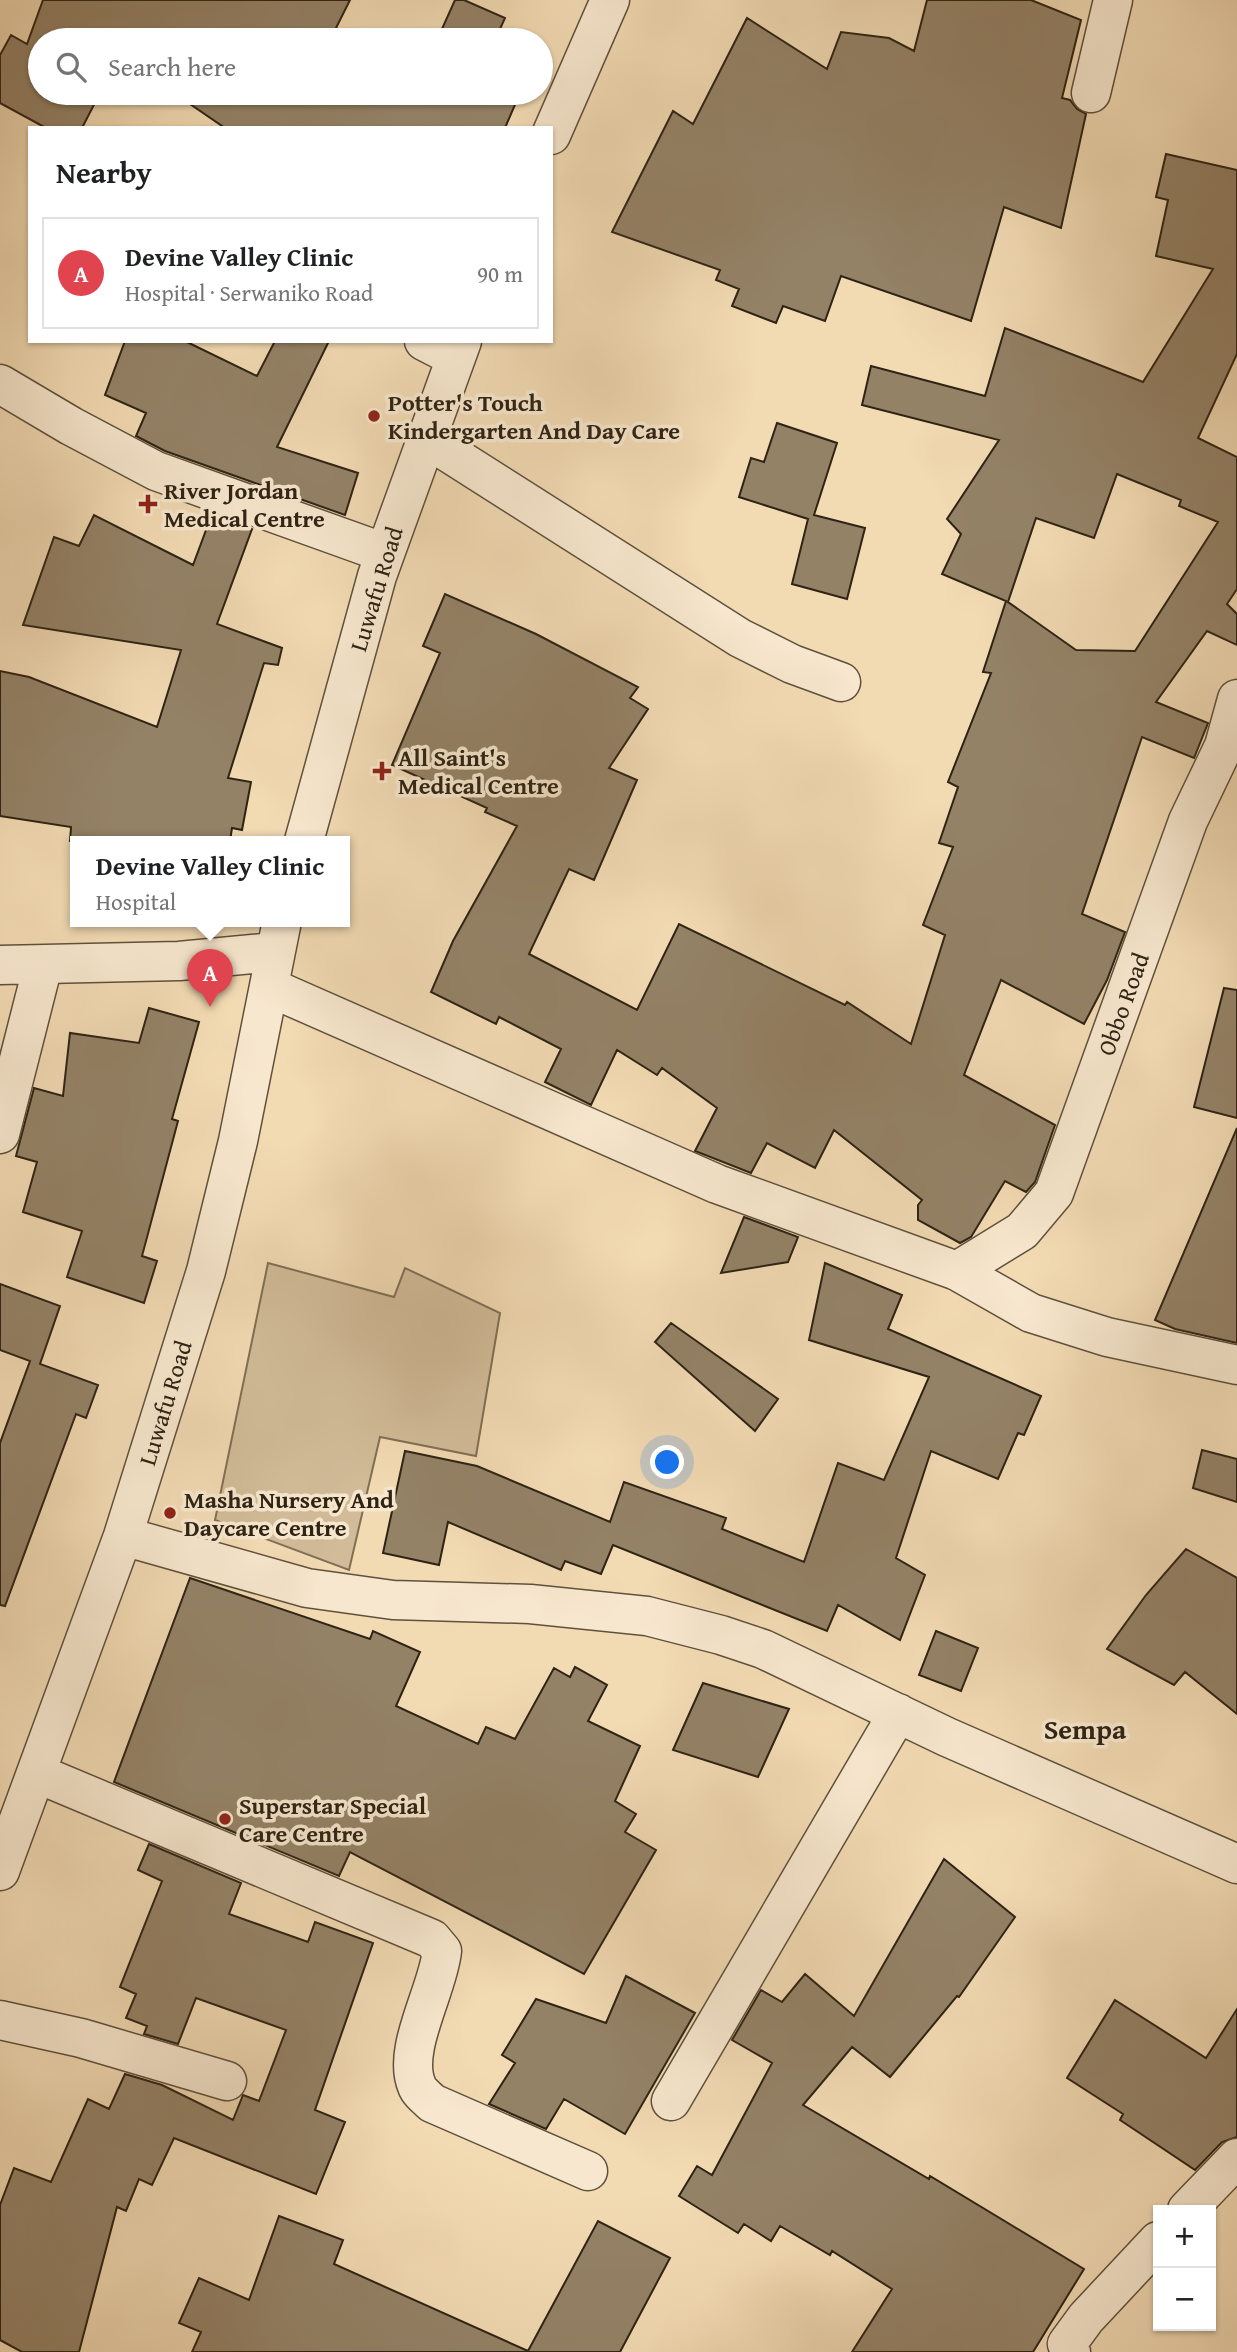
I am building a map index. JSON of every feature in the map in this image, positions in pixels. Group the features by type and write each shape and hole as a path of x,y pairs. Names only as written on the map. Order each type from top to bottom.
{"street":[{"path":"553,130 610,0"},
{"path":"1091,93 1113,0"},
{"name":"Luwafu Road","path":"305,836 385,553 427,439 447,346"},
{"path":"0,384 156,471 385,553"},
{"path":"427,439 740,638 792,664 841,682"},
{"name":"Obbo Road","path":"957,1271 1022,1231 1054,1193 1188,821 1224,746 1237,699"},
{"path":"0,965 179,961 275,953 717,1184 957,1271 1031,1313 1107,1337 1237,1365"},
{"name":"Luwafu Road","path":"0,1871 20,1788 123,1536 206,1271 238,1141 275,953"},
{"path":"0,1134 43,965"},
{"path":"123,1536 307,1588 393,1600 530,1604 646,1616 762,1649 898,1713 1237,1864"},
{"path":"671,2101 898,1713"},
{"path":"20,1788 432,1939 442,1951 441,1966 414,2046 416,2086 432,2103 588,2171"},
{"path":"0,2020 81,2038 227,2081"},
{"path":"1192,2205 1237,2158"},
{"path":"1071,2352 1067,2344 1086,2318 1153,2246"}],"shaded area":[{"path":"268,1263 394,1297 405,1268 500,1313 476,1456 380,1437 349,1570 215,1520"}],"building":[{"path":"43,0 350,0 336,28 33,28"},
{"path":"455,0 464,0 505,18 500,28 442,28"},
{"path":"927,0 1031,0 1081,20 1062,98 1070,100 1077,109 1086,114 1061,228 1004,207 971,321 841,276 825,321 783,306 776,323 732,306 739,289 716,280 720,270 612,232 673,111 693,124 747,18 827,69 841,32 889,38 914,51"},
{"path":"11,35 27,44 28,41 28,105 94,105 83,126 42,126 0,103 0,55"},
{"path":"191,105 515,105 506,126 222,126"},
{"path":"1166,154 1237,170 1237,354 1198,438 1237,457 1237,589 1227,604 1237,614 1237,645 1207,631 1156,702 1208,723 1194,758 1142,737 1082,914 1125,932 1107,980 1084,1024 1001,980 964,1075 1055,1125 1035,1182 1026,1192 1005,1181 971,1237 960,1243 918,1220 918,1205 922,1200 834,1130 815,1168 767,1143 751,1173 695,1151 717,1108 662,1068 657,1075 617,1050 591,1105 545,1082 561,1049 499,1017 496,1024 431,992 453,941 517,826 485,812 487,808 392,765 440,653 423,646 445,594 536,634 638,687 630,698 648,709 609,768 637,780 594,880 569,869 529,954 637,1010 679,924 845,1005 847,1002 911,1044 945,935 923,925 953,847 939,843 958,787 948,782 991,673 983,672 1006,601 942,574 961,534 947,519 999,440 862,405 871,366 985,396 1005,328 1143,382 1213,269 1156,256 1168,200 1156,197","holes":["1117,474 1181,500 1179,506 1218,522 1135,651 1076,650 1008,602 1036,518 1094,538"]},
{"path":"124,343 189,343 257,376 274,343 328,343 277,447 358,473 345,515 165,451 136,436 146,413 105,395"},
{"path":"777,423 837,443 814,515 865,528 847,599 792,584 808,519 739,497 751,458 764,462"},
{"path":"212,514 252,529 217,624 282,648 278,665 264,663 228,778 251,782 242,830 232,828 231,836 70,836 71,827 0,816 0,671 29,677 157,727 181,650 23,625 54,537 79,546 94,515 193,565"},
{"path":"1224,988 1237,990 1237,1118 1194,1107"},
{"path":"149,1008 199,1022 172,1119 178,1121 142,1256 157,1261 144,1303 67,1277 82,1231 23,1212 37,1162 16,1156 34,1088 63,1096 70,1033 139,1043"},
{"path":"1237,1128 1237,1343 1175,1329 1155,1320"},
{"path":"744,1217 798,1237 788,1262 721,1273"},
{"path":"825,1263 902,1295 888,1329 1041,1396 1024,1435 1018,1433 998,1479 931,1451 896,1558 925,1575 900,1640 838,1605 827,1631 613,1545 601,1574 565,1561 561,1570 448,1522 439,1565 383,1553 405,1451 477,1466 610,1522 624,1482 726,1518 722,1529 804,1562 838,1463 884,1480 929,1377 809,1340"},
{"path":"0,1284 60,1306 40,1364 98,1385 86,1418 76,1414 5,1606 0,1605 0,1443 30,1361 0,1350"},
{"path":"671,1323 778,1399 755,1431 655,1342"},
{"path":"1202,1450 1237,1459 1237,1502 1193,1488"},
{"path":"1186,1549 1237,1578 1237,1714 1185,1672 1174,1685 1107,1649 1146,1595"},
{"path":"190,1578 370,1639 373,1631 420,1652 396,1706 478,1744 486,1727 515,1739 554,1668 570,1677 575,1667 607,1685 588,1721 640,1746 615,1801 636,1814 625,1832 656,1850 584,1974 350,1852 339,1876 114,1782"},
{"path":"936,1631 978,1648 961,1691 919,1675"},
{"path":"703,1683 789,1709 758,1777 673,1750"},
{"path":"149,1844 241,1883 229,1914 308,1942 315,1922 373,1943 315,2110 345,2122 316,2194 174,2138 152,2185 139,2179 126,2211 117,2207 79,2352 22,2352 0,2340 0,2205 14,2168 51,2182 88,2099 109,2109 125,2074 162,2085 233,2120 243,2095 259,2101 286,2030 196,1998 178,2044 144,2034 147,2026 126,2018 136,1994 120,1987 162,1881 138,1870"},
{"path":"944,1859 1015,1917 959,1997 957,1996 890,2077 852,2047 803,2105 929,2179 930,2176 1084,2269 1033,2352 852,2352 892,2289 832,2251 830,2255 780,2226 771,2241 744,2224 738,2233 679,2196 697,2166 712,2175 772,2063 732,2040 761,1990 782,2002 805,1974 854,2016"},
{"path":"626,1976 695,2013 625,2134 564,2099 546,2129 489,2104 515,2063 502,2055 536,1999 606,2023"},
{"path":"1115,2000 1206,2058 1237,2009 1237,2137 1222,2142 1195,2170 1120,2120 1123,2114 1067,2078"},
{"path":"279,2216 343,2240 334,2264 528,2351 598,2221 670,2258 620,2352 192,2352 201,2332 179,2323 199,2278 249,2300"}],"place":[{"name":"Potter's Touch Kindergarten And Day Care","path":"374,416"},
{"name":"River Jordan Medical Centre","path":"148,504"},
{"name":"All Saint's Medical Centre","path":"382,771"},
{"name":"Devine Valley Clinic","path":"210,1007"},
{"name":"Masha Nursery And Daycare Centre","path":"170,1513"},
{"name":"Superstar Special Care Centre","path":"225,1819"}],"district":[{"name":"Sempa","path":"1085,1728"}]}
